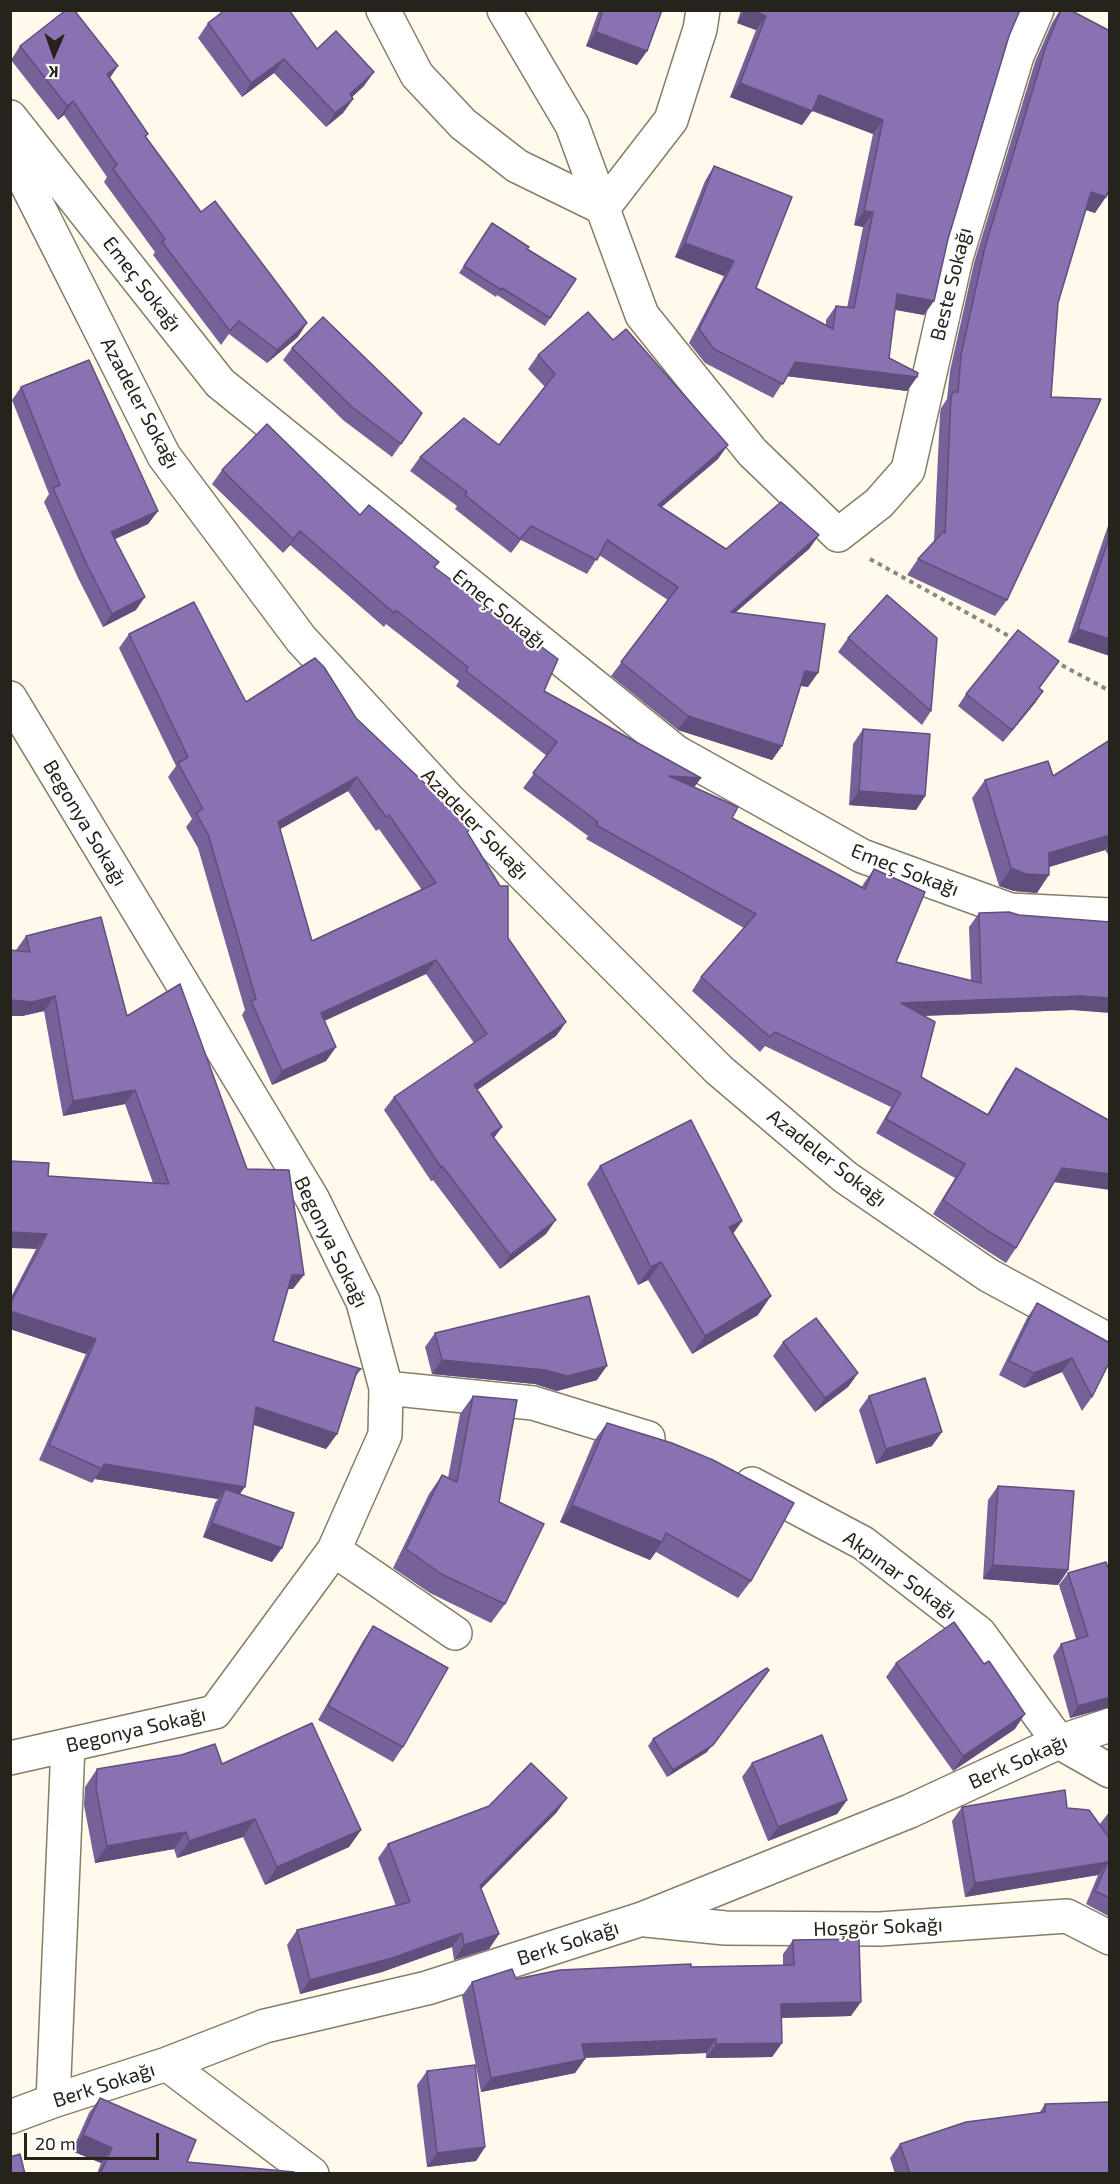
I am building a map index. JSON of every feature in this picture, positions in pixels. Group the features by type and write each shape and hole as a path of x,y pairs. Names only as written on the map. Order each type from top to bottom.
{"street":[{"path":"383,10 417,75 463,124 517,166 603,208"},
{"path":"504,10 572,125 642,315 752,452 838,535"},
{"path":"603,208 672,120 700,29 703,10"},
{"name":"Beste Sokağı","path":"838,535 879,503 908,470 956,258 1017,56 1037,10"},
{"name":"Emeç Sokağı","path":"10,117 220,382 676,752 862,856 1010,910 1110,915"},
{"name":"Azadeler Sokağı","path":"11,154 164,456 301,639 448,799 719,1070 845,1178 988,1275 1110,1341"},
{"name":"Begonya Sokağı","path":"10,698 312,1198 363,1302 386,1388 385,1435 334,1550 215,1712 10,1758"},
{"path":"386,1388 533,1403 676,1446"},
{"name":"Akpınar Sokağı","path":"729,1472 863,1543 979,1633 1059,1742"},
{"path":"334,1550 455,1633"},
{"name":"Berk Sokağı","path":"10,2117 167,2064 265,2026 427,1988 642,1920 910,1811 1059,1742 1110,1725"},
{"path":"1059,1742 1110,1771"},
{"path":"53,2101 68,1745"},
{"name":"Hoşgör Sokağı","path":"642,1920 725,1928 880,1929 1067,1916 1110,1938"},
{"path":"167,2064 312,2174"}],"path":[{"path":"838,535 872,561 1016,640"},
{"path":"1047,657 1110,691"}],"building":[{"path":"66,10 74,10 118,66 107,74 148,134 145,136 201,212 215,201 307,323 277,350 239,321 230,331 162,242 165,239 113,169 117,165 73,101 67,106 20,46"},
{"path":"225,10 289,10 317,49 336,31 374,72 350,94 353,99 335,113 284,59 251,83 208,23"},
{"path":"603,10 662,10 647,51 596,32"},
{"path":"752,10 1020,10 1009,36 948,239 934,301 897,294 889,358 918,373 917,377 795,362 783,384 714,349 699,329 734,261 685,243 714,166 792,197 756,288 833,329 836,306 854,308 873,212 864,211 883,120 819,95 812,111 740,83 766,16"},
{"path":"1061,10 1070,10 1110,31 1110,187 1106,197 1091,192 1058,303 1051,397 1101,399 1007,600 918,559 943,532 945,533 951,397 953,392 958,392 961,355 985,247 1046,46"},
{"path":"492,223 529,247 527,249 576,279 550,318 464,266"},
{"path":"588,312 613,340 626,329 728,445 658,505 726,549 781,502 819,535 731,612 825,624 818,673 805,671 782,746 688,716 621,662 678,587 607,540 597,560 531,526 520,539 465,495 467,492 420,457 464,418 499,445 555,374 538,355"},
{"path":"323,317 422,413 401,444 352,407 292,348"},
{"path":"89,360 158,511 111,532 145,597 112,614 87,565 53,488 60,485 21,387"},
{"path":"267,424 360,515 369,505 439,562 434,567 558,659 544,691 701,778 669,776 738,807 732,818 865,889 874,869 925,892 896,962 981,983 979,913 1009,912 1019,915 1110,922 1110,998 1080,996 901,1003 935,1022 921,1077 988,1115 1016,1068 1110,1121 1110,1174 1062,1168 1016,1248 943,1200 965,1164 886,1119 901,1093 775,1032 770,1037 701,977 756,914 596,825 598,822 533,773 557,742 466,671 468,667 396,610 394,613 300,531 293,539 222,470"},
{"path":"1110,535 1110,639 1078,629"},
{"path":"887,595 937,638 931,711 848,638"},
{"path":"194,602 246,702 315,658 324,667 356,718 437,795 440,793 459,813 471,829 467,832 500,886 508,886 508,938 566,1022 474,1085 502,1127 491,1134 556,1220 510,1255 441,1167 394,1097 487,1034 436,960 321,1013 336,1047 282,1071 251,1001 256,999 208,834 196,813 203,809 178,763 188,757 129,634","holes":["357,777 386,817 389,815 436,883 312,941 278,822"]},
{"path":"1018,630 1059,661 1039,688 1043,691 1012,730 966,694"},
{"path":"863,729 930,734 925,796 859,791"},
{"path":"1110,740 1110,835 1049,853 1049,875 1026,874 1011,868 985,780 1048,761 1053,776"},
{"path":"101,917 127,1016 180,984 247,1169 289,1170 304,1275 292,1275 273,1341 361,1369 357,1371 337,1434 256,1407 245,1487 104,1464 102,1469 49,1445 96,1339 10,1311 10,1304 47,1234 10,1232 10,1161 49,1163 48,1176 169,1184 135,1090 73,1101 55,996 32,1002 10,1000 10,950 30,952 26,936"},
{"path":"691,1120 742,1221 729,1227 771,1296 705,1336 661,1262 651,1267 600,1166"},
{"path":"589,1296 607,1366 567,1376 545,1370 442,1360 435,1333"},
{"path":"1037,1303 1110,1343 1110,1361 1092,1397 1072,1358 1034,1373 1009,1361"},
{"path":"816,1318 858,1373 825,1398 783,1342"},
{"path":"925,1378 942,1432 886,1449 869,1396"},
{"path":"473,1396 517,1400 499,1502 544,1524 505,1604 443,1575 406,1549 442,1475 457,1482"},
{"path":"607,1423 672,1443 713,1460 794,1503 751,1581 666,1533 662,1542 572,1505"},
{"path":"998,1486 1074,1491 1068,1570 993,1565"},
{"path":"225,1489 294,1513 282,1548 212,1523"},
{"path":"1106,1562 1110,1573 1110,1697 1078,1706 1061,1644 1088,1636 1068,1573"},
{"path":"954,1622 984,1664 989,1661 1025,1714 963,1756 896,1663"},
{"path":"373,1626 448,1668 403,1747 328,1706"},
{"path":"767,1668 769,1670 713,1745 673,1770 653,1739"},
{"path":"312,1723 361,1830 277,1867 255,1819 189,1841 186,1832 107,1846 96,1788 97,1769 181,1755 215,1744 222,1764"},
{"path":"822,1735 847,1800 778,1827 752,1763"},
{"path":"531,1763 567,1798 480,1886 499,1934 464,1945 462,1933 392,1958 310,1980 297,1930 410,1902 388,1844 489,1806"},
{"path":"1065,1790 1067,1808 1089,1810 1110,1839 1110,1898 1095,1891 1108,1862 975,1883 962,1807"},
{"path":"859,1939 861,2002 781,2004 782,2043 716,2044 716,2039 582,2044 585,2059 491,2078 472,1982 512,1969 516,1979 560,1970 691,1964 691,1967 794,1965 793,1940"},
{"path":"475,2065 485,2147 437,2153 427,2071"},
{"path":"100,2098 196,2140 187,2162 294,2172 294,2174 100,2174 112,2148 83,2135"},
{"path":"1110,2102 1110,2174 910,2174 900,2144 966,2122 1045,2112 1045,2104"},
{"path":"20,2154 25,2174 10,2174 10,2157"}]}
